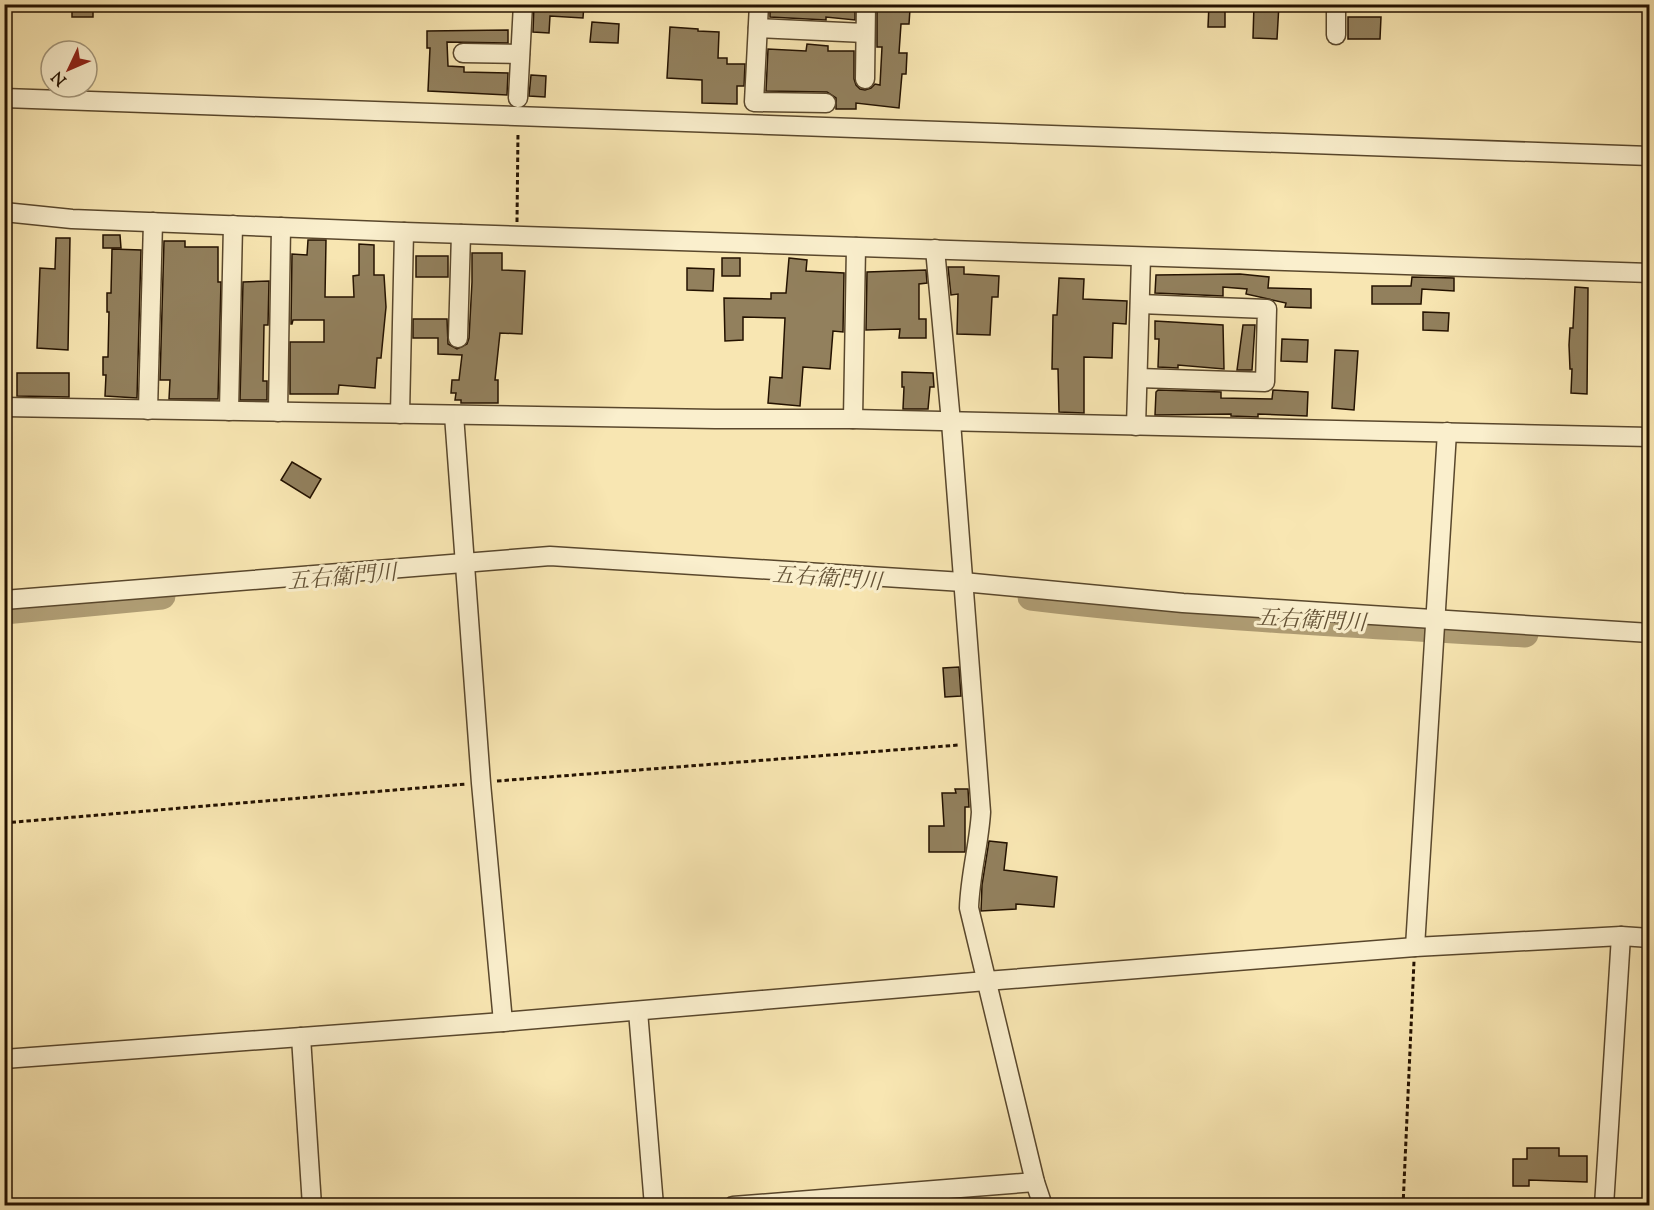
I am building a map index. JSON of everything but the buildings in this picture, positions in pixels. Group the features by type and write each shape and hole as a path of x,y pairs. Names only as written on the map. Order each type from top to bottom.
{"street":[{"path":"518,107 523,4"},
{"path":"759,4 754,102 826,103"},
{"path":"865,79 866,4"},
{"path":"1336,4 1336,36"},
{"path":"758,28 865,33"},
{"path":"463,53 520,54"},
{"path":"4,98 518,107 1650,156"},
{"path":"4,212 72,219 404,232 1650,273"},
{"path":"148,410 153,222"},
{"path":"229,411 233,225"},
{"path":"278,412 281,227"},
{"path":"400,414 404,232"},
{"path":"458,338 461,234"},
{"path":"853,419 856,247"},
{"path":"935,249 951,422 981,812 979,840 970,880 969,908 1035,1182 1043,1206"},
{"path":"1136,426 1141,257"},
{"path":"1138,378 1265,382 1267,309 1140,304"},
{"path":"4,407 715,419 853,419 1650,437"},
{"path":"454,415 503,1022"},
{"path":"1415,947 1447,432"},
{"path":"4,600 550,556 963,582 1183,603 1650,633"},
{"path":"1604,1206 1621,936"},
{"path":"4,1059 503,1022 1415,947 1621,936 1650,938"},
{"path":"638,1011 654,1206"},
{"path":"301,1037 312,1206"},
{"path":"733,1206 1035,1182"}],"path":[{"path":"517,236 518,107"},
{"path":"4,823 976,743"},
{"path":"1403,1206 1415,947"}],"waterway":[{"name":"五右衛門川","path":"4,611 162,596"},
{"name":"五右衛門川","path":"1031,597 1216,615 1525,634"}]}
